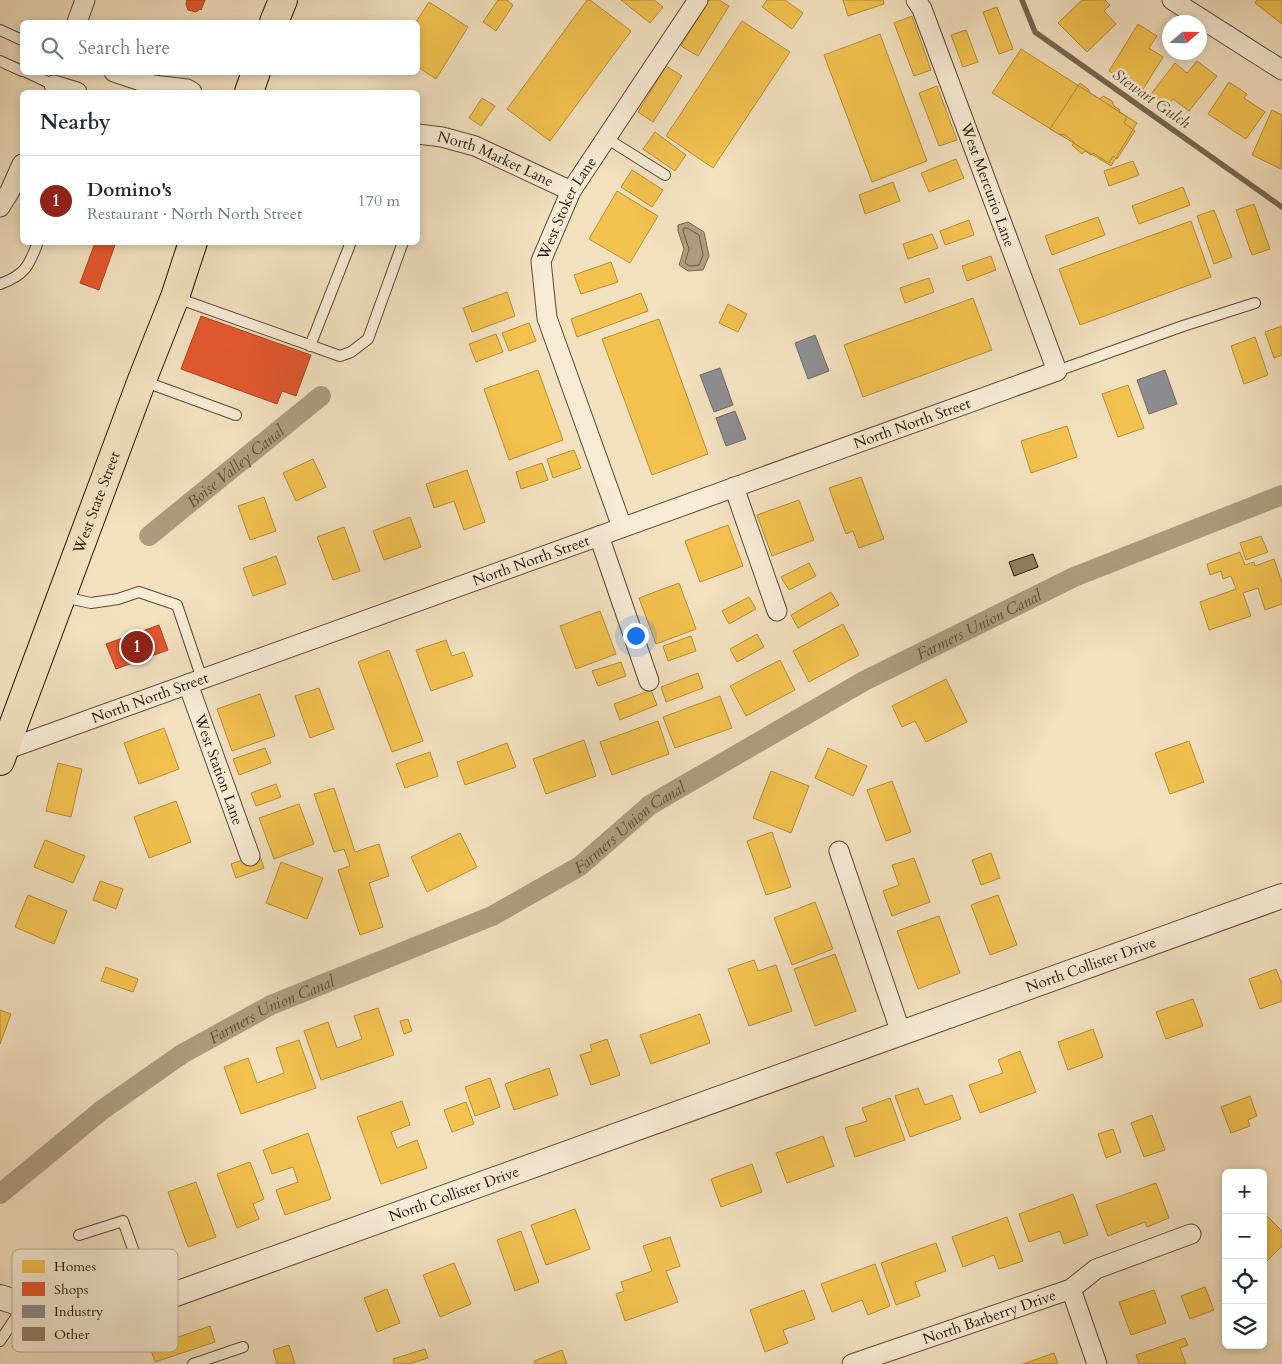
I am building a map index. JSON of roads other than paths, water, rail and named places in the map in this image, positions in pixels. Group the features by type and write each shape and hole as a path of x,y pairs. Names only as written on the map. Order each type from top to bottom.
{"main road":[{"path":"275,20 282,0"},
{"path":"250,90 255,75"},
{"name":"West State Street","path":"2,756 142,380 175,297 191,245"}],"street":[{"path":"78,20 85,0"},
{"name":"West Stoker Lane","path":"622,527 547,318 541,261 571,191 698,0"},
{"name":"West Mercurio Lane","path":"916,0 926,18 1057,371"},
{"path":"1172,0 1282,70"},
{"path":"123,75 153,85 189,90"},
{"path":"55,83 72,90"},
{"name":"North Market Lane","path":"420,134 442,137 475,146 571,191"},
{"path":"0,207 20,168"},
{"name":"North North Street","path":"2,756 195,682 1057,371"},
{"path":"734,487 777,611"},
{"path":"599,536 649,682"},
{"name":"West Station Lane","path":"195,682 250,856"},
{"path":"839,851 901,1033"},
{"name":"North Collister Drive","path":"178,1293 1282,896"},
{"name":"North Barberry Drive","path":"852,1364 1071,1289 1096,1269 1191,1234"},
{"path":"1071,1289 1097,1364"}],"lane":[{"path":"0,30 20,39"},
{"path":"0,61 20,70"},
{"path":"34,75 55,83"},
{"path":"606,138 665,175"},
{"path":"0,284 15,279 29,265 37,245"},
{"path":"310,346 350,245"},
{"path":"175,297 340,356 351,352 368,339 402,245"},
{"path":"1057,371 1183,326 1255,303"},
{"path":"142,380 236,415"},
{"path":"62,597 91,603 118,599 140,592 176,605 195,682"},
{"path":"79,1235 123,1221 133,1249"},
{"path":"0,1341 12,1323"},
{"path":"193,1364 243,1347"}],"water":[{"path":"688,222 704,232 709,256 703,270 688,271 679,265 684,249 678,225"}],"waterway":[{"name":"Stewart Gulch","path":"1022,0 1035,32 1282,207"},
{"name":"Boise Valley Canal","path":"149,536 321,396"},
{"name":"Farmers Union Canal","path":"0,1194 102,1110 182,1054 271,1005 492,916 580,866 650,805 864,681 1074,577 1282,495"}],"place":[{"name":"Domino's","path":"137,647"}]}
